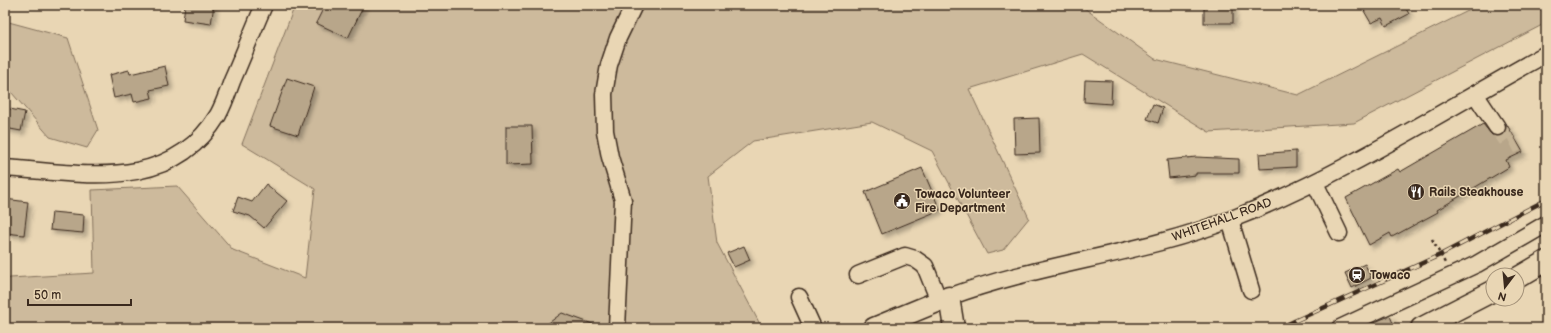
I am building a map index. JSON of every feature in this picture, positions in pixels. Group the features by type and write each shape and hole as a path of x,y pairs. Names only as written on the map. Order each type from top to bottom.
{"main road":[{"path":"1525,273 1546,261"},
{"path":"1421,328 1485,295"},
{"name":"WHITEHALL ROAD","path":"874,328 944,299"},
{"path":"944,299 954,328"}],"street":[{"path":"5,168 112,174 134,173 158,166 176,157 206,131 219,114 264,5"},
{"path":"617,328 623,200 610,157 606,131 604,94 609,65 618,38 634,5"},
{"name":"WHITEHALL ROAD","path":"944,299 988,285 1162,241 1230,220 1315,183 1546,54"},
{"path":"1475,94 1497,127"},
{"path":"1315,183 1340,233"},
{"path":"1230,220 1252,290"},
{"path":"1340,328 1476,264 1546,224"},
{"path":"858,275 905,256 915,259 925,266 944,299"},
{"path":"799,297 813,328"}],"path":[{"path":"1432,239 1444,262"}],"shaded area":[{"path":"295,5 1080,5 1155,59 1298,95 1480,5 1546,5 1546,23 1354,123 1209,132 1083,54 969,89 1029,218 1003,250 987,254 932,151 872,122 753,141 708,176 717,243 762,328 5,328 5,280 10,278 94,273 92,190 177,186 233,250 305,278 315,189 242,144"},
{"path":"5,21 68,38 98,130 87,148 50,137 5,85"}],"building":[{"path":"185,5 214,5 211,24 183,20"},
{"path":"325,5 364,5 348,38 316,23"},
{"path":"1204,5 1233,5 1233,23 1204,23"},
{"path":"1376,5 1404,5 1409,14 1386,26 1382,18 1371,23 1364,11"},
{"path":"165,66 169,86 150,90 152,98 134,102 132,94 114,98 109,75 129,70 130,74"},
{"path":"287,78 314,87 298,135 270,126"},
{"path":"1085,80 1112,81 1111,104 1084,102"},
{"path":"1153,104 1163,108 1158,123 1147,119"},
{"path":"5,108 25,112 21,131 5,128"},
{"path":"1039,118 1040,153 1015,154 1014,119"},
{"path":"1506,123 1523,152 1506,160 1509,167 1437,210 1438,212 1392,237 1390,233 1369,245 1346,198 1398,169 1400,172 1483,124 1492,135 1502,135 1506,131"},
{"path":"506,126 532,126 533,164 506,165"},
{"path":"1296,151 1296,167 1260,169 1259,154"},
{"path":"1196,157 1239,159 1239,173 1196,173 1196,175 1169,178 1167,160"},
{"name":"Towaco Volunteer Fire Department","path":"922,168 940,210 882,234 865,192"},
{"path":"266,184 287,201 264,228 250,216 233,211 238,197 252,202"},
{"path":"5,199 28,202 24,235 5,233"},
{"path":"52,212 84,215 83,233 50,230"},
{"path":"744,246 750,260 734,267 727,253"},
{"path":"1365,264 1371,278 1352,288 1345,273"},
{"path":"562,313 601,327 542,328"},
{"path":"1390,316 1395,328 1362,328 1382,319"}],"tunnel":[{"path":"1497,127 1511,146 1517,143"}],"railway":[{"path":"1279,328 1440,255 1546,200"}],"place":[{"name":"Rails Steakhouse","path":"1416,192"},
{"name":"Towaco Volunteer Fire Department","path":"902,201"},
{"name":"Towaco","path":"1357,275"}]}
